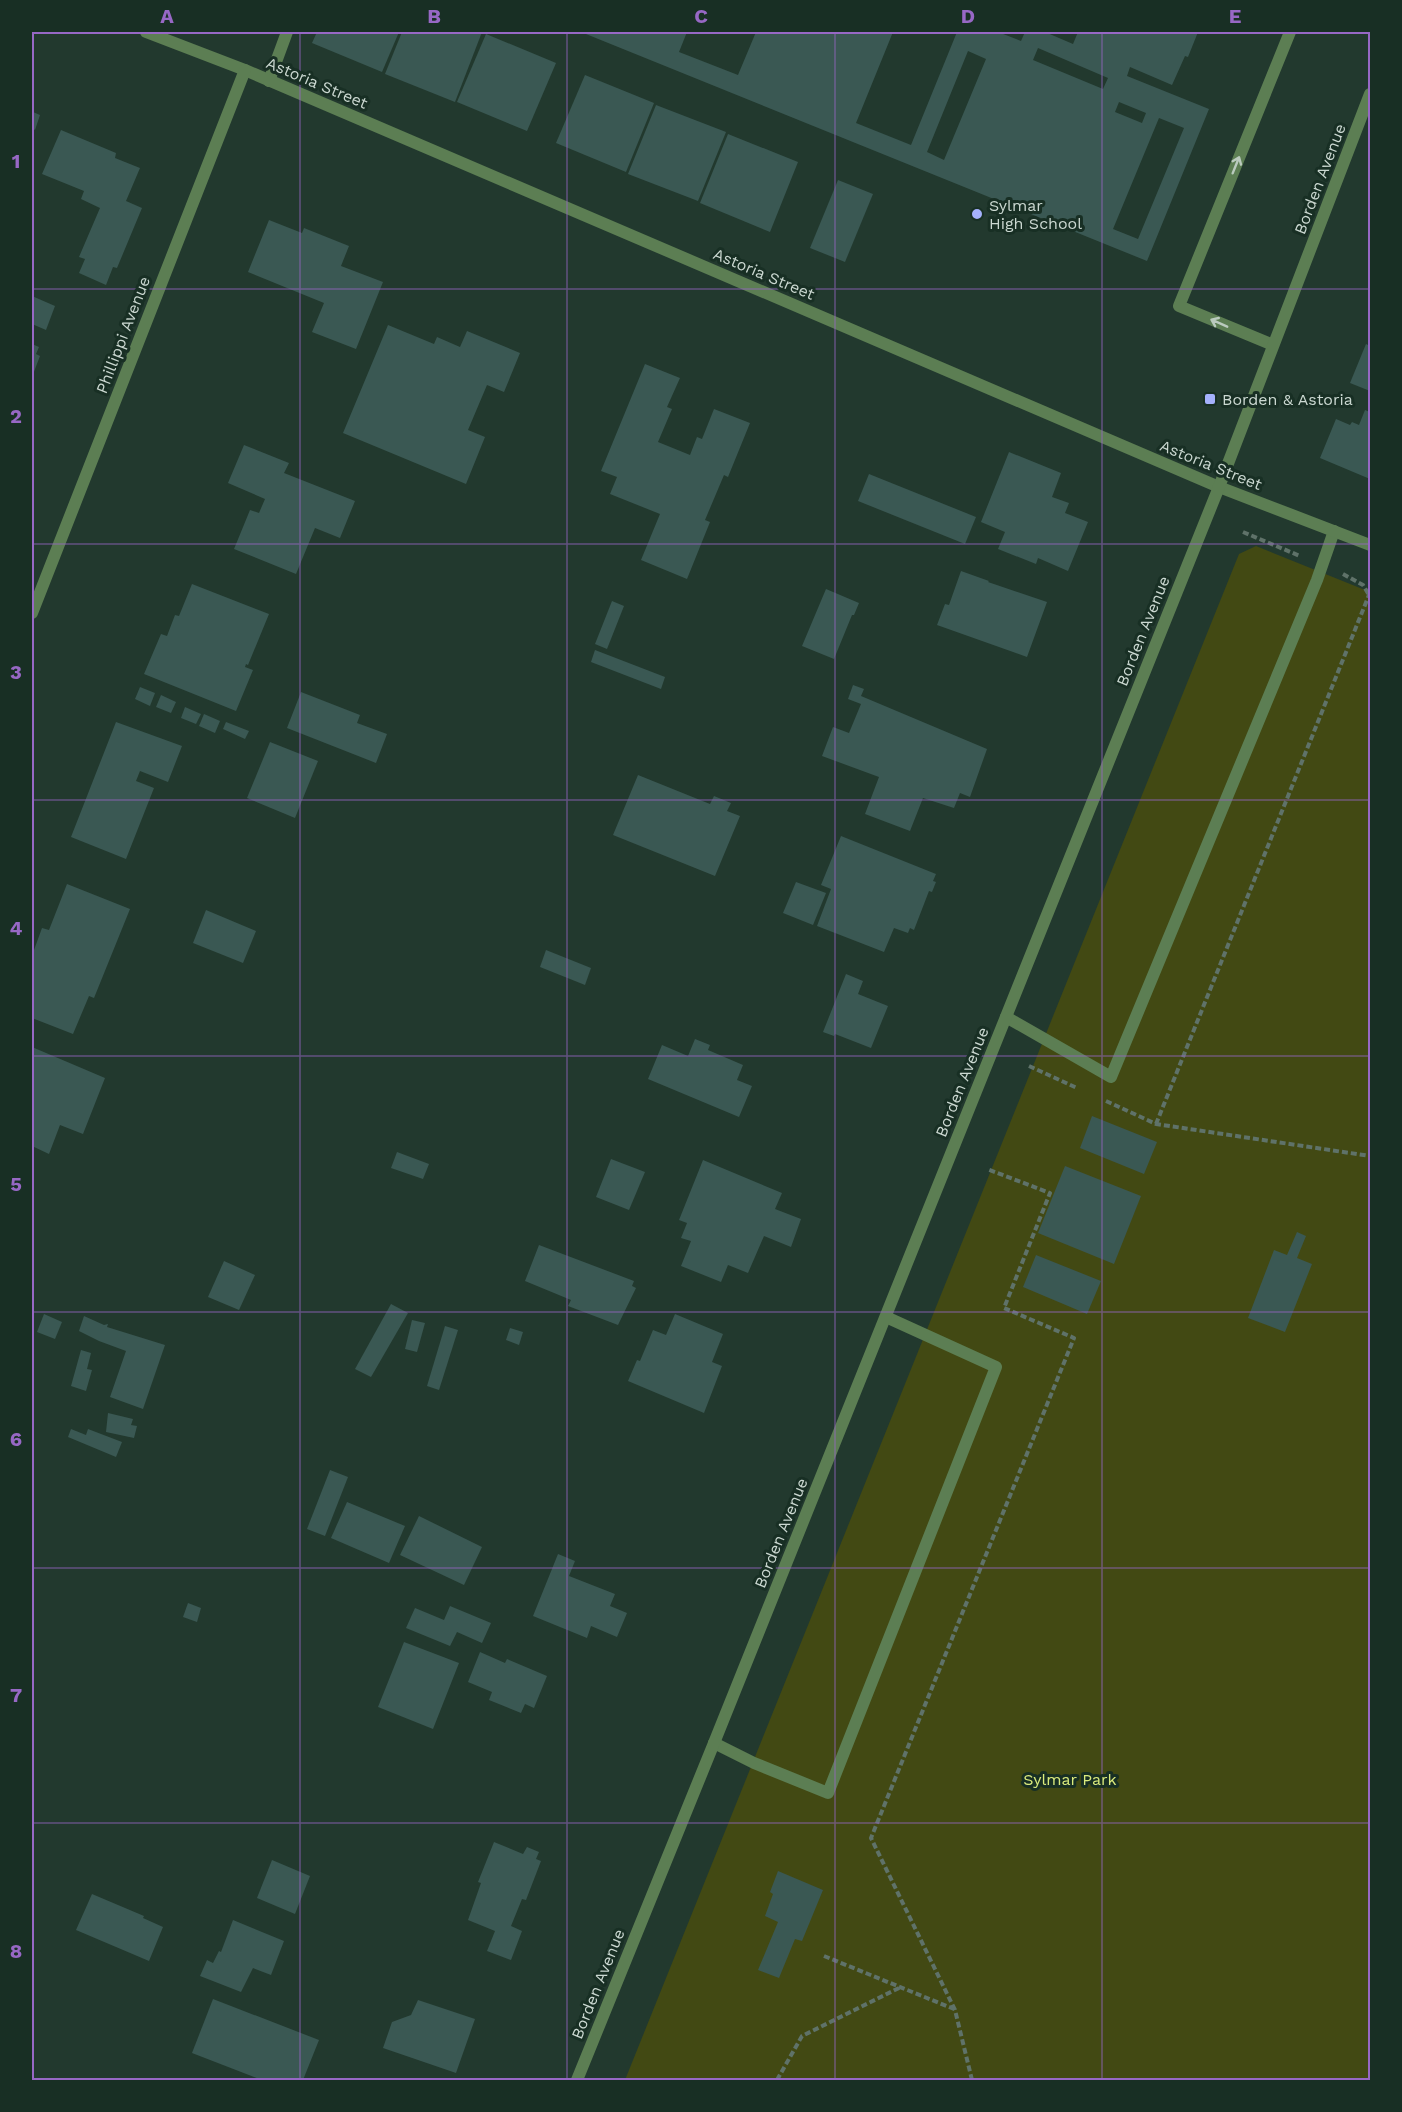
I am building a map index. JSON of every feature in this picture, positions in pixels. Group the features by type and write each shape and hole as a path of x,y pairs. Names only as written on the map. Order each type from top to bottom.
{"street":[{"name":"Astoria Street","path":"146,32 245,70 1219,487 1371,546"},
{"path":"269,81 287,32"},
{"path":"1273,345 1179,306 1290,32"},
{"name":"Phillippi Avenue","path":"32,613 245,70"},
{"name":"Borden Avenue","path":"577,2080 1219,487 1371,94"},
{"path":"1006,1017 1111,1077 1317,580 1334,531"},
{"path":"714,1743 754,1763 828,1793 996,1367 886,1317"}],"path":[{"path":"1156,1124 1369,595 1371,596"},
{"path":"1029,1066 1082,1090"},
{"path":"1103,1100 1156,1124 1371,1156"},
{"path":"972,2080 955,2010 871,1838 1074,1338 1004,1308 1050,1193 987,1169"},
{"path":"824,1956 955,2010"},
{"path":"777,2080 802,2036 901,1987"}],"green space":[{"name":"Sylmar Park","path":"1256,546 1370,592 1370,2080 625,2080 1239,554"}],"building":[{"path":"317,32 399,32 382,72 312,43"},
{"path":"402,32 482,32 455,102 385,74"},
{"path":"581,32 687,32 679,52 738,75 756,32 893,32 856,123 911,145 957,32 998,32 1021,41 1025,32 1045,32 1073,44 1078,32 1198,32 1188,57 1185,56 1172,85 1130,67 1127,76 1209,109 1147,261","holes":["1038,48 1108,78 1103,89 1033,60","968,51 986,59 944,160 927,152","1119,102 1146,113 1142,123 1115,112","1159,118 1184,128 1138,239 1113,229"]},
{"path":"486,34 556,63 527,131 457,102"},
{"path":"585,75 654,103 626,172 556,143"},
{"path":"656,105 726,132 698,201 628,174"},
{"path":"32,108 33,112 40,115 35,130 32,128"},
{"path":"61,130 116,153 115,158 140,168 126,201 142,208 117,268 113,267 106,285 79,273 85,259 79,257 100,208 81,199 84,191 42,174"},
{"path":"728,134 798,162 770,232 700,203"},
{"path":"838,180 873,194 845,262 810,248"},
{"path":"269,220 302,233 304,228 349,246 341,266 383,282 356,349 312,332 324,303 248,272"},
{"path":"32,296 55,306 46,330 32,324"},
{"path":"388,325 434,344 437,337 460,347 467,331 520,353 504,392 487,385 468,430 485,437 466,484 343,433"},
{"path":"32,344 39,347 36,354 40,356 32,377"},
{"path":"1366,344 1370,346 1370,391 1350,383"},
{"path":"645,364 680,378 667,407 672,409 658,442 690,455 697,437 702,439 714,409 750,423 728,477 724,475 705,520 710,522 687,579 641,560 660,514 610,494 617,477 601,471"},
{"path":"1365,410 1370,412 1370,479 1320,458 1336,419 1350,425 1352,422 1359,425"},
{"path":"244,445 289,463 284,473 355,501 340,538 315,528 296,574 234,549 250,510 259,513 265,499 228,483"},
{"path":"1009,452 1061,473 1052,497 1069,503 1065,513 1088,522 1068,571 1038,558 1036,564 998,549 1005,532 981,522"},
{"path":"869,474 976,517 965,544 858,501"},
{"path":"961,571 1047,602 1027,657 937,625 945,604 949,605"},
{"path":"192,584 269,614 248,665 246,664 245,667 253,670 236,711 144,674 161,634 167,636 175,615 179,616"},
{"path":"826,589 859,603 834,659 802,646"},
{"path":"612,601 624,606 607,649 595,644"},
{"path":"595,650 665,677 661,689 591,662"},
{"path":"853,685 864,689 861,696 987,749 970,797 960,793 954,808 923,798 910,831 865,814 879,777 822,756 833,727 849,733 861,704 848,699"},
{"path":"140,687 155,693 150,706 135,699"},
{"path":"301,692 360,715 357,723 387,734 376,763 287,728"},
{"path":"161,695 176,702 171,713 156,707"},
{"path":"185,707 201,714 196,724 181,718"},
{"path":"204,714 220,721 215,733 199,726"},
{"path":"116,722 182,746 168,782 140,771 136,781 154,788 126,859 71,837"},
{"path":"226,722 249,731 245,739 223,729"},
{"path":"270,742 318,761 295,818 247,798"},
{"path":"638,775 710,804 714,796 731,803 727,811 740,816 715,876 613,835"},
{"path":"841,836 936,874 933,881 936,882 932,892 929,891 914,930 910,928 908,933 894,928 884,952 817,926 831,889 821,885"},
{"path":"796,882 826,893 813,925 783,913"},
{"path":"67,884 130,909 94,998 89,996 73,1034 32,1018 32,949 34,950 42,928 49,930"},
{"path":"206,910 256,931 243,963 193,943"},
{"path":"546,950 591,968 585,985 540,967"},
{"path":"846,974 863,981 858,994 888,1006 871,1048 835,1034 834,1036 823,1032"},
{"path":"695,1039 710,1045 708,1050 743,1065 737,1080 752,1086 739,1117 648,1079 662,1045 688,1056"},
{"path":"32,1047 105,1078 83,1134 60,1125 49,1154 32,1146"},
{"path":"1092,1116 1157,1142 1144,1174 1080,1148"},
{"path":"397,1152 429,1164 423,1179 391,1168"},
{"path":"611,1159 645,1172 629,1210 596,1197"},
{"path":"703,1160 782,1193 775,1209 801,1219 791,1247 764,1236 748,1273 728,1265 721,1282 681,1266 691,1241 681,1238 687,1223 679,1220"},
{"path":"1065,1166 1141,1196 1114,1264 1038,1233"},
{"path":"1297,1232 1306,1236 1297,1258 1312,1264 1285,1332 1248,1318 1274,1250 1287,1255"},
{"path":"539,1245 634,1281 632,1286 636,1288 618,1325 568,1306 571,1300 525,1281"},
{"path":"1036,1255 1101,1281 1087,1314 1023,1287"},
{"path":"224,1261 255,1275 239,1310 208,1297"},
{"path":"391,1304 408,1313 371,1377 355,1369"},
{"path":"44,1314 62,1322 55,1339 37,1332"},
{"path":"675,1314 723,1334 712,1362 722,1366 704,1413 628,1381 637,1360 640,1361 653,1330 666,1335"},
{"path":"84,1316 104,1325 108,1324 107,1327 165,1345 143,1409 110,1397 126,1351 79,1331"},
{"path":"412,1320 425,1323 417,1352 405,1349"},
{"path":"445,1326 458,1330 439,1390 427,1386"},
{"path":"510,1328 523,1332 519,1345 506,1340"},
{"path":"81,1350 91,1353 87,1369 92,1370 86,1391 71,1386"},
{"path":"108,1413 133,1419 131,1425 137,1426 134,1438 106,1432"},
{"path":"71,1429 86,1435 88,1429 122,1442 116,1457 68,1437"},
{"path":"330,1470 348,1477 325,1536 307,1529"},
{"path":"347,1502 405,1526 389,1563 331,1538"},
{"path":"419,1516 482,1547 464,1585 400,1555"},
{"path":"558,1554 575,1561 569,1576 615,1594 610,1606 627,1613 617,1637 591,1626 587,1638 533,1616"},
{"path":"188,1603 201,1608 197,1622 183,1617"},
{"path":"450,1606 491,1623 482,1643 457,1632 450,1646 406,1628 415,1608 444,1620"},
{"path":"404,1642 459,1663 433,1729 378,1707"},
{"path":"480,1652 505,1663 507,1659 547,1676 534,1708 525,1704 521,1713 489,1700 492,1692 468,1682"},
{"path":"494,1842 523,1854 527,1847 539,1852 536,1859 541,1861 526,1900 522,1899 511,1926 522,1931 511,1960 487,1951 495,1931 468,1920 481,1883 478,1882"},
{"path":"272,1860 310,1876 295,1914 257,1898"},
{"path":"778,1871 823,1890 802,1941 795,1939 779,1978 758,1970 778,1922 765,1916 773,1894 770,1892"},
{"path":"92,1894 144,1916 143,1918 163,1927 149,1961 76,1930"},
{"path":"233,1920 284,1941 271,1975 253,1968 241,1992 200,1976 207,1960 213,1963 219,1951 221,1952"},
{"path":"213,1999 319,2040 303,2080 262,2080 192,2053"},
{"path":"418,2000 475,2019 456,2073 383,2048 392,2022 411,2015"}],"place":[{"name":"Sylmar High School","path":"977,214"},
{"name":"Borden & Astoria","path":"1210,399"}]}
